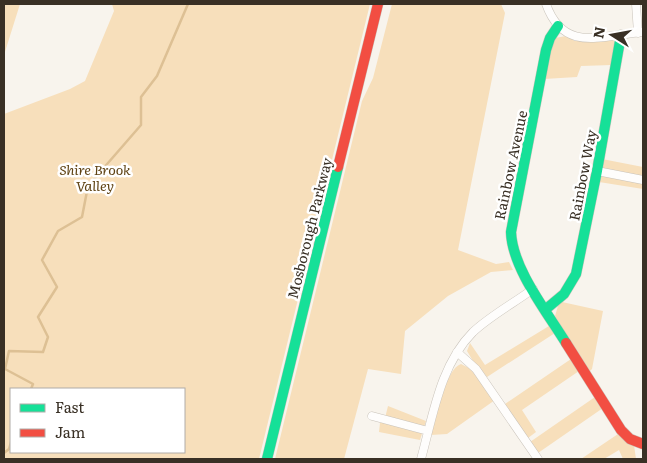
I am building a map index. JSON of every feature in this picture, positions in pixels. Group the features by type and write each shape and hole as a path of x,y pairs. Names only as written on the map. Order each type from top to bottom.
{"main road":[{"name":"Mosborough Parkway","path":"267,459 378,4"},
{"name":"Rainbow Avenue","path":"558,26 550,38 546,50 510,234 512,251 517,263 621,431 631,441 643,444"},
{"name":"Rainbow Way","path":"546,309 563,296 576,274 597,171 621,35"}],"street":[{"path":"546,4 558,26 569,34 580,38 641,32 636,4"},
{"path":"597,171 643,180"},
{"path":"421,459 446,373 456,352 475,330 533,289"},
{"path":"456,352 476,369 536,458"},
{"path":"372,416 428,431"}],"green space":[{"path":"4,4 20,4 4,55"},
{"name":"Shire Brook Valley","path":"112,4 370,4 259,459 4,459 4,114 70,89 85,81 114,11"},
{"path":"392,4 501,4 505,13 458,250 496,264 509,262 513,270 491,272 448,296 405,331 401,374 368,369 344,459 275,459 362,101 373,78"},
{"path":"566,36 575,41 610,39 614,41 616,45 612,65 581,66 577,77 544,79 551,46 555,38"},
{"path":"602,159 643,167 643,189 599,182"},
{"path":"562,302 603,311 592,369 588,373 555,316 558,306"},
{"path":"549,326 555,333 487,377 467,351 470,343 485,365"},
{"path":"571,359 579,371 522,410 536,432 528,438 505,404"},
{"path":"461,364 471,369 495,400 447,434 431,435 446,384 455,368"},
{"path":"595,397 603,408 538,453 530,442"},
{"path":"388,406 426,421 420,440 379,432 380,423 384,422"},
{"path":"618,434 634,445 636,459 623,459 619,450 604,459 581,459"}],"waterway":[{"path":"31,388 33,384 5,369 9,351 43,352 48,337 38,317 57,287 42,260 58,231 82,217 88,186 141,125 141,97 157,76 188,4"},
{"path":"4,453 10,446"}],"traffic: fast":[{"path":"558,26 550,38 546,50 511,232 517,260 524,275 566,343"},
{"path":"546,309 564,294 576,274 597,171 621,35"},
{"path":"267,459 338,167"}],"traffic: jam":[{"path":"338,167 378,4"},
{"path":"566,343 621,430 630,439 643,444"}]}
